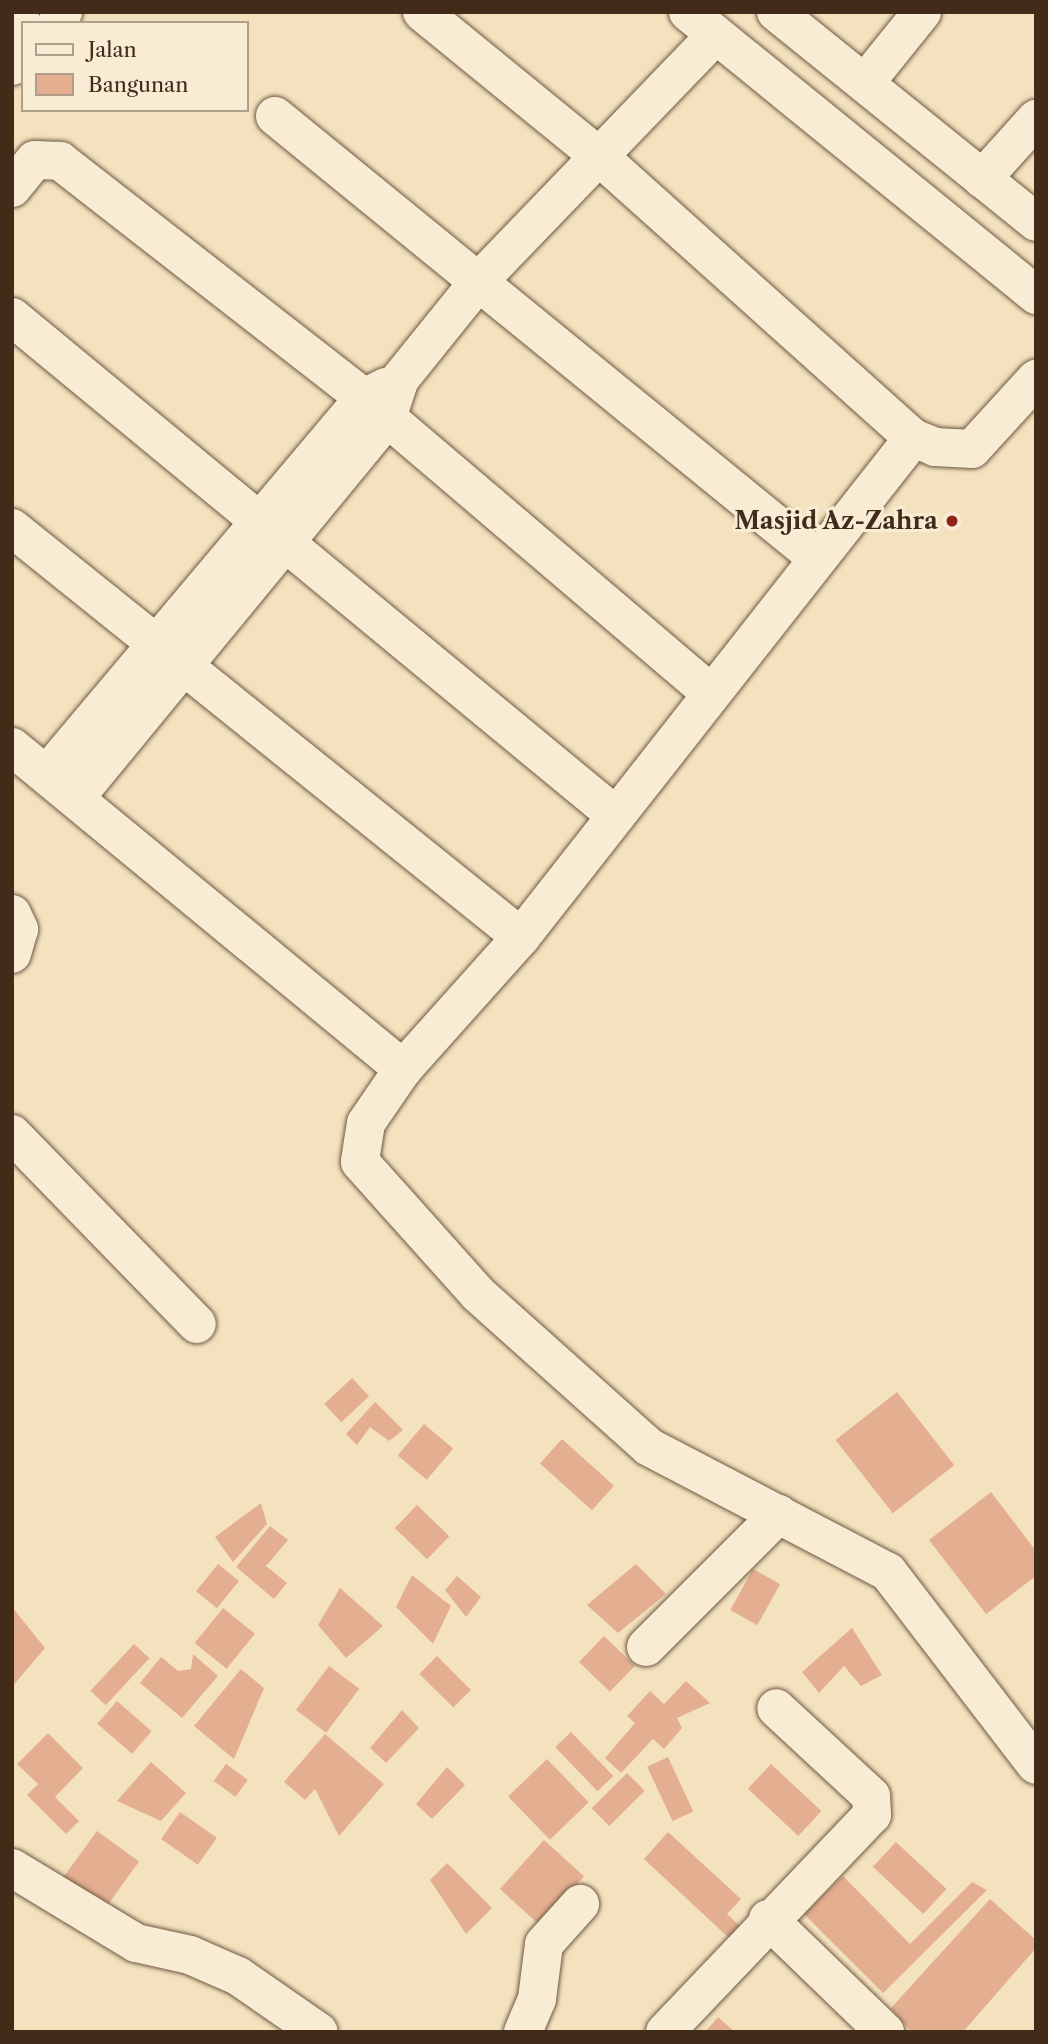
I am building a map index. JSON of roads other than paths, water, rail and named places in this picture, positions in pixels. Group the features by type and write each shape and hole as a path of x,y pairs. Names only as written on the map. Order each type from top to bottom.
{"street":[{"path":"422,12 602,159 913,438 935,447 972,449 1036,379"},
{"path":"776,12 1036,222"},
{"path":"865,83 922,12"},
{"path":"62,786 479,281 602,159 701,24 1036,295"},
{"path":"275,116 816,557"},
{"path":"982,179 1036,119"},
{"path":"12,188 35,160 60,160 376,408 710,692"},
{"path":"12,317 615,815"},
{"path":"913,438 816,557 521,937 403,1069 366,1123 360,1162 478,1294 595,1402 649,1447 888,1572 1036,1765"},
{"path":"12,528 171,653 414,857 521,937"},
{"path":"12,747 403,1069"},
{"path":"12,914 19,929 12,954"},
{"path":"12,1134 197,1324"},
{"path":"646,1647 779,1514"},
{"path":"665,2032 768,1919 872,1815 875,1804 776,1708"},
{"path":"12,1868 136,1943 190,1955 238,1976 319,2032"},
{"path":"523,2032 537,1999 544,1944 580,1904"},
{"path":"768,1919 885,2032"}],"place":[{"name":"Masjid Az-Zahra","path":"952,521"}]}
